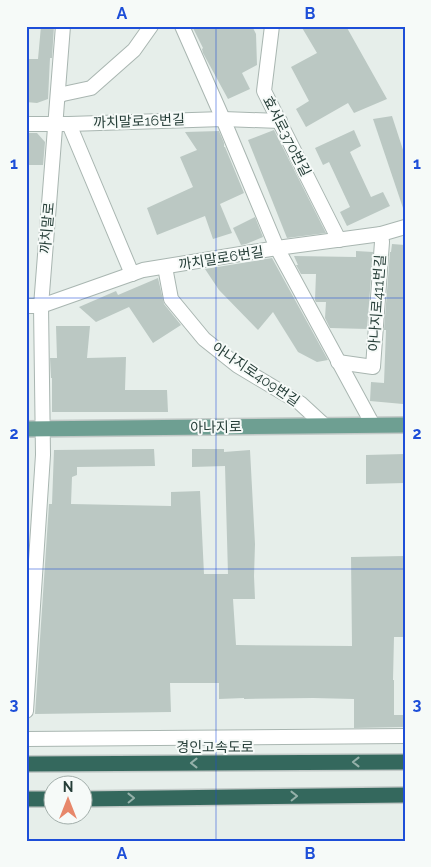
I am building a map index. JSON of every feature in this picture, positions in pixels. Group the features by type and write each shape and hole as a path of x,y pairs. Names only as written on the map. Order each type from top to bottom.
{"highway":[{"name":"경인고속도로","path":"26,764 405,762"},
{"path":"92,799 405,795"},
{"path":"26,800 42,799"}],"main road":[{"name":"아나지로","path":"26,429 405,425"}],"street":[{"name":"까치말로","path":"26,711 32,547 43,455 41,306 62,124 58,96 63,26"},
{"path":"58,96 91,88 134,50 151,26"},
{"path":"182,26 277,248 373,425"},
{"name":"효서로370번길","path":"272,26 264,91 339,240"},
{"name":"까치말로16번길","path":"26,124 223,119 280,121"},
{"path":"62,124 132,274"},
{"name":"까치말로6번길","path":"26,306 41,306 143,270 277,248 381,234 405,227"},
{"name":"아나지로411번길","path":"338,362 373,366 381,234"},
{"name":"아나지로409번길","path":"165,267 171,299 204,339 238,366 300,403 325,426"},
{"path":"26,739 405,736"}],"building":[{"path":"41,26 54,26 48,99 37,103 26,102 26,59 38,59"},
{"path":"192,26 252,26 256,34 257,65 242,73 250,89 228,99 203,53 203,48"},
{"path":"301,26 346,26 387,99 354,113 348,103 306,127 296,109 309,101 291,67 317,53"},
{"path":"392,116 405,156 405,208 403,208 373,119"},
{"path":"274,130 326,233 287,238 248,140"},
{"path":"354,130 361,146 350,152 371,197 383,192 390,206 347,226 340,212 350,207 329,162 323,165 315,148"},
{"path":"219,131 244,193 220,204 232,233 213,239 205,216 157,235 147,208 193,187 180,157 197,150 185,132"},
{"path":"26,133 37,133 45,142 43,165 26,165"},
{"path":"255,217 263,237 241,245 233,228"},
{"path":"392,244 405,245 405,371 403,404 370,401 371,382 384,383 386,330 384,330"},
{"path":"356,251 373,252 367,329 330,328 325,318 326,302 316,302 315,300 316,274 301,274 294,256 356,257"},
{"path":"272,258 328,360 317,362 298,352 273,312 258,330 219,290 205,269"},
{"path":"158,278 164,304 181,325 153,343 129,307 96,322 79,307 116,291 118,295"},
{"path":"56,326 90,326 87,358 126,357 125,390 167,390 168,412 52,412 50,358 57,358"},
{"path":"154,449 155,466 77,467 77,475 72,477 71,504 171,506 171,492 200,491 204,574 228,574 225,466 192,467 192,449 224,449 224,452 250,450 255,544 255,599 233,599 236,645 352,646 351,557 405,556 405,637 394,637 393,680 394,715 405,715 405,727 354,728 354,699 219,699 219,683 170,683 171,712 35,714 49,504 52,504 54,450"},
{"path":"405,454 405,483 366,484 366,455"}]}
